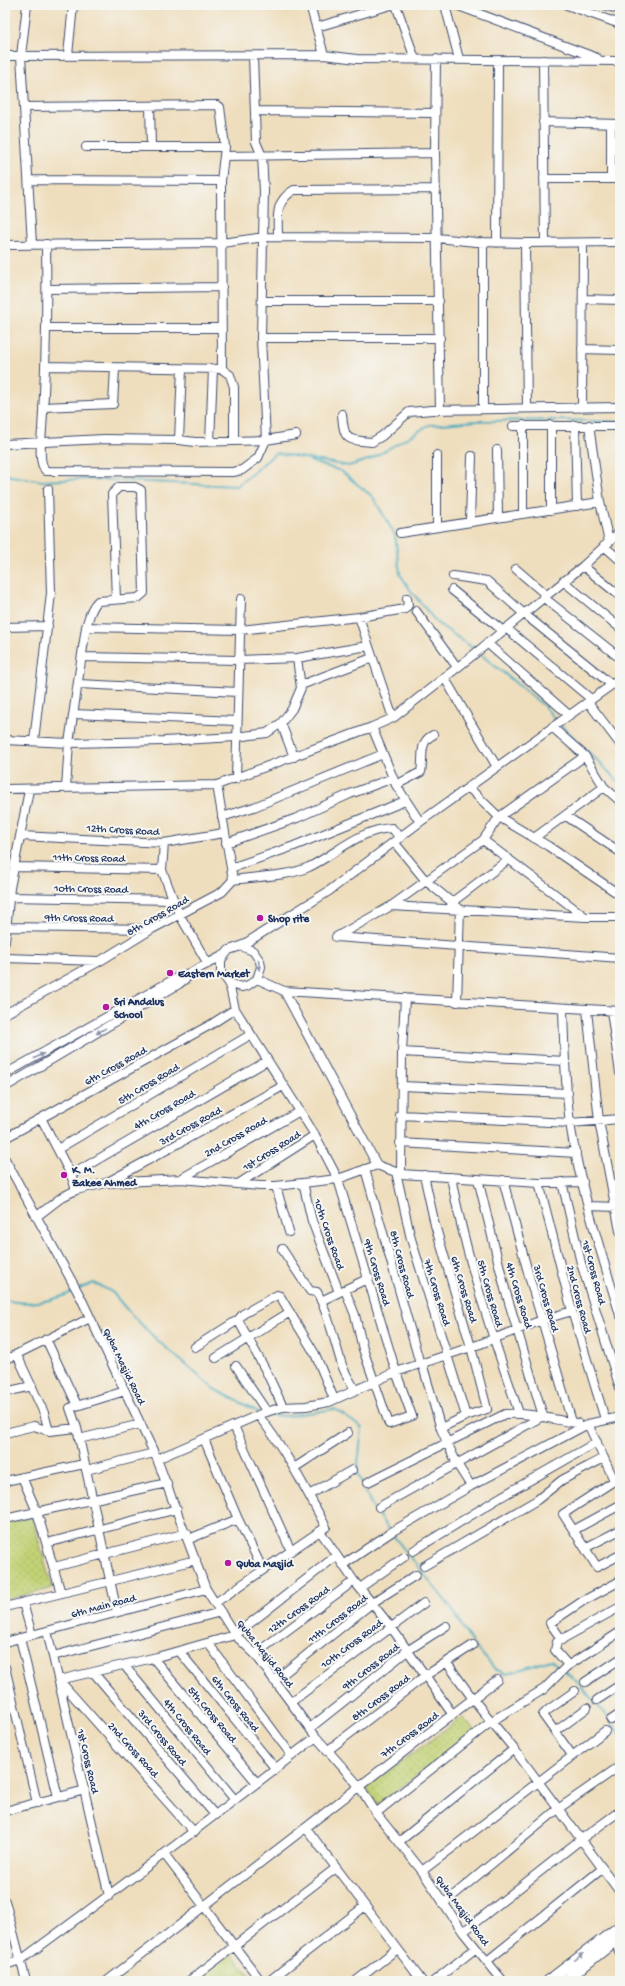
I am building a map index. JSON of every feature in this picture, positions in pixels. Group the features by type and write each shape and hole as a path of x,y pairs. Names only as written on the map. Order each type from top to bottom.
{"main road":[{"path":"548,1981 620,1926"},
{"path":"565,1981 618,1939"}],"street":[{"path":"27,5 21,56 32,244"},
{"path":"68,55 73,5"},
{"path":"310,5 318,27 324,55"},
{"path":"318,27 391,5"},
{"path":"396,5 415,59"},
{"path":"445,5 459,59"},
{"path":"456,5 603,61"},
{"path":"567,5 620,24"},
{"path":"605,5 620,10"},
{"path":"5,56 324,55 358,58 620,61"},
{"path":"46,244 46,366 41,442 42,465 46,471 233,472 242,470 258,458 266,440 261,338 264,237 262,156 256,142 253,56"},
{"path":"436,59 435,153 440,338 440,409"},
{"path":"497,243 498,60"},
{"path":"543,60 545,243"},
{"path":"150,106 151,147"},
{"path":"24,107 219,106 221,109 225,151 221,180 222,328 210,441"},
{"path":"255,112 435,113"},
{"path":"543,122 620,124"},
{"path":"611,124 611,179"},
{"path":"86,147 151,147 225,151 262,156 435,153"},
{"path":"611,150 620,150"},
{"path":"544,179 620,179"},
{"path":"29,180 221,180"},
{"path":"278,238 278,208 282,198 294,190 436,189"},
{"path":"5,245 222,243 264,237 437,238 497,243 620,242"},
{"path":"483,242 483,409"},
{"path":"525,243 527,408"},
{"path":"582,408 583,243"},
{"path":"47,289 222,287"},
{"path":"583,299 620,300"},
{"path":"263,301 439,301"},
{"path":"46,328 222,328"},
{"path":"261,338 440,338"},
{"path":"582,348 620,350"},
{"path":"46,366 217,369 230,375 234,387 234,441"},
{"path":"44,407 113,404 115,368"},
{"path":"179,440 182,369"},
{"path":"342,414 344,433 349,438 372,442 382,436 409,412 440,409 620,407"},
{"path":"523,425 523,514"},
{"path":"551,425 551,510"},
{"path":"575,425 577,506"},
{"path":"589,425 606,544 620,560"},
{"path":"513,426 620,426"},
{"path":"5,444 104,439 179,440 195,442 234,441 266,440 296,435"},
{"path":"497,450 498,518"},
{"path":"437,455 437,527"},
{"path":"470,521 472,456"},
{"path":"66,788 69,743 79,684 86,627 96,603 104,599 116,599 138,598 144,592 141,490 134,487 116,488 112,494 116,599"},
{"path":"34,741 51,593 48,489"},
{"path":"400,533 600,502"},
{"path":"5,789 29,790 217,785 372,727 393,718 456,667 472,656 523,613 583,566 620,532"},
{"path":"583,566 620,596"},
{"path":"516,569 544,596 620,658"},
{"path":"453,576 487,581 523,613 612,685"},
{"path":"563,581 620,628"},
{"path":"452,590 504,629 590,701 617,734 620,744"},
{"path":"86,627 240,630 359,617 405,609 408,605 407,598"},
{"path":"236,779 236,721 241,599"},
{"path":"416,611 456,667"},
{"path":"359,617 393,718"},
{"path":"5,627 48,626"},
{"path":"486,644 567,716"},
{"path":"83,656 238,660 297,658 368,646"},
{"path":"5,740 69,743 236,737 267,733 282,723 292,709 301,688 297,658"},
{"path":"301,685 372,658"},
{"path":"444,677 496,767"},
{"path":"5,1074 176,978 208,964 235,947 241,946 320,896 468,787 620,679"},
{"path":"79,684 238,692"},
{"path":"74,714 236,721"},
{"path":"282,723 294,757"},
{"path":"554,726 585,756 604,787 620,801"},
{"path":"372,727 394,782 420,822"},
{"path":"226,842 297,818 350,794 394,782 421,772 423,744 433,735"},
{"path":"222,817 254,806 383,754"},
{"path":"585,756 499,817 482,840 391,906 336,938 620,958"},
{"path":"217,785 224,834 233,880 274,876 309,867 358,837 380,829 392,828 397,840 426,880 460,909"},
{"path":"468,787 499,817 534,838 620,895"},
{"path":"534,838 604,787"},
{"path":"5,942 9,897 29,790"},
{"path":"231,868 294,846 405,801"},
{"path":"566,816 620,852"},
{"name":"12th Cross Road","path":"20,836 164,842 224,834"},
{"path":"482,840 585,917"},
{"path":"164,842 162,870 179,914 208,964"},
{"path":"451,902 509,860"},
{"name":"11th Cross Road","path":"15,867 162,870"},
{"name":"8th Cross Road","path":"5,1014 100,961 152,929 222,892 233,880"},
{"name":"10th Cross Road","path":"9,897 174,900"},
{"path":"391,906 585,917 620,917"},
{"path":"457,1002 460,909"},
{"name":"9th Cross Road","path":"6,927 152,929"},
{"path":"224,955 220,967 224,979 229,984 241,987 247,986 257,979 261,967 258,956 248,948 241,946"},
{"path":"5,958 100,961"},
{"path":"5,1087 179,984 192,972"},
{"path":"257,979 284,991 620,1012"},
{"name":"9th Cross Road","path":"229,984 235,1009 250,1035 315,1135 338,1179 396,1372 412,1416 389,1424 374,1382"},
{"path":"284,991 377,1165"},
{"name":"7th Cross Road","path":"405,998 398,1173 411,1239 466,1416"},
{"path":"563,1008 565,1062 570,1123 588,1206 620,1315"},
{"name":"6th Cross Road","path":"5,1138 210,1025 235,1009"},
{"path":"587,1010 600,1121 617,1207 620,1230"},
{"path":"611,1011 620,1073"},
{"name":"5th Cross Road","path":"58,1149 250,1035"},
{"path":"402,1052 565,1062"},
{"name":"4th Cross Road","path":"72,1175 267,1061"},
{"name":"3rd Cross Road","path":"106,1183 283,1086"},
{"path":"401,1086 568,1093"},
{"name":"2nd Cross Road","path":"181,1179 300,1111"},
{"path":"400,1115 570,1123 620,1119"},
{"path":"41,1118 72,1175 76,1190"},
{"name":"1st Cross Road","path":"238,1184 315,1135"},
{"path":"400,1143 576,1153"},
{"path":"5,1159 36,1217 62,1197 76,1190 106,1183 181,1179 276,1186 338,1179 377,1165 398,1173 424,1176 539,1183 583,1182"},
{"name":"8th Cross Road","path":"365,1169 441,1428 457,1464 471,1486"},
{"name":"6th Cross Road","path":"424,1176 434,1224 471,1346 487,1409 466,1416"},
{"name":"5th Cross Road","path":"452,1177 461,1227 493,1339 519,1412"},
{"name":"4th Cross Road","path":"478,1179 505,1289 519,1329 543,1416"},
{"name":"3rd Cross Road","path":"503,1180 572,1422"},
{"name":"1st Cross Road","path":"562,1182 581,1263 620,1388"},
{"name":"10th Cross Road","path":"303,1183 312,1221 342,1291 355,1316 358,1331 374,1382"},
{"name":"2nd Cross Road","path":"539,1183 572,1311 605,1420"},
{"path":"276,1186 289,1232"},
{"path":"588,1206 617,1207"},
{"name":"Quba Masjid Road","path":"36,1217 74,1284 156,1456 188,1536 206,1589 235,1635 255,1654 327,1751 359,1786 376,1813 400,1841 422,1871 463,1932 503,1981"},
{"path":"282,1249 310,1291 317,1292 332,1326 343,1367 355,1390"},
{"path":"321,1301 369,1278"},
{"path":"196,1347 238,1320 243,1314 277,1295 280,1296 315,1354 334,1399"},
{"path":"5,1481 156,1456 204,1439 262,1414 283,1407 306,1406 334,1399 396,1372 493,1339 542,1320 572,1311"},
{"path":"216,1358 290,1312"},
{"path":"5,1360 90,1318"},
{"path":"238,1320 277,1392 283,1407"},
{"path":"46,1339 77,1405"},
{"path":"17,1355 44,1413 49,1431"},
{"path":"215,1603 326,1527 236,1366"},
{"path":"5,1392 32,1386"},
{"path":"117,1612 79,1438 70,1408 125,1391"},
{"path":"368,1482 505,1414 519,1412 588,1424"},
{"path":"441,1428 466,1416"},
{"path":"380,1507 543,1416"},
{"path":"344,1564 390,1533 471,1486 588,1424 620,1418"},
{"path":"79,1438 141,1424"},
{"path":"588,1424 604,1458 617,1478 563,1514 597,1567 620,1555"},
{"path":"5,1433 34,1426 49,1431 76,1428"},
{"path":"234,1426 291,1551"},
{"path":"294,1468 348,1433"},
{"path":"204,1439 238,1519 263,1570"},
{"path":"413,1550 486,1505 597,1442"},
{"path":"424,1566 537,1500 562,1480 604,1458"},
{"path":"309,1495 352,1470"},
{"path":"22,1477 37,1512 61,1593"},
{"path":"5,1519 93,1501 167,1483"},
{"path":"574,1530 620,1505"},
{"path":"47,1543 177,1509"},
{"path":"54,1567 188,1536 238,1519"},
{"path":"585,1548 620,1530"},
{"path":"320,1531 336,1556 344,1564 354,1581 391,1627 452,1715"},
{"path":"59,1680 153,1658 235,1635 336,1556"},
{"path":"360,1588 404,1557"},
{"path":"5,1607 196,1560"},
{"name":"11th Cross Road","path":"274,1681 372,1603 416,1575"},
{"name":"12th Cross Road","path":"255,1654 354,1581"},
{"path":"562,1640 550,1623 583,1601 620,1581"},
{"name":"6th Main Road","path":"5,1642 206,1589"},
{"path":"23,1602 32,1635"},
{"name":"10th Cross Road","path":"291,1702 424,1603"},
{"path":"567,1666 556,1650 555,1644 620,1607"},
{"path":"53,1656 221,1612"},
{"name":"9th Cross Road","path":"310,1728 407,1651 446,1626"},
{"name":"1st Cross Road","path":"47,1631 109,1896"},
{"path":"376,1813 492,1721 544,1689 557,1674 567,1666 620,1632"},
{"path":"20,1638 58,1798"},
{"path":"208,1643 292,1756"},
{"name":"8th Cross Road","path":"327,1751 425,1676 473,1645"},
{"name":"6th Cross Road","path":"179,1651 275,1768"},
{"name":"5th Cross Road","path":"153,1658 257,1783"},
{"path":"585,1682 620,1659"},
{"path":"447,1663 473,1699 514,1749 620,1892"},
{"name":"4th Cross Road","path":"124,1665 235,1800"},
{"path":"5,1668 37,1803"},
{"name":"3rd Cross Road","path":"93,1672 215,1815"},
{"name":"2nd Cross Road","path":"59,1680 194,1832"},
{"name":"7th Cross Road","path":"111,1980 204,1906 497,1680"},
{"path":"597,1700 620,1685"},
{"path":"572,1755 543,1715 575,1691"},
{"path":"555,1732 587,1708"},
{"path":"611,1720 620,1714"},
{"path":"422,1871 605,1731"},
{"path":"5,1965 21,1960 165,1855 316,1736"},
{"path":"400,1841 514,1749"},
{"path":"443,1904 558,1810 620,1766"},
{"path":"5,1811 85,1790"},
{"path":"463,1932 580,1840 620,1811"},
{"path":"306,1828 422,1981"},
{"path":"165,1855 261,1981"},
{"path":"189,1981 336,1868"},
{"path":"487,1961 602,1869"},
{"path":"5,1901 8,1924 21,1960 26,1981"},
{"path":"269,1981 365,1906"},
{"path":"618,1939 620,1952"},
{"path":"434,1981 476,1948"},
{"path":"356,1981 397,1949"}],"green space":[{"path":"32,1517 52,1588 6,1600 5,1523"},
{"path":"462,1717 475,1731 378,1805 366,1788"},
{"path":"232,1953 254,1981 195,1981"}],"waterway":[{"path":"5,475 42,481 86,479 237,486 276,453 349,466 371,459 429,425 477,421 560,420 620,422"},
{"path":"310,461 341,471 373,497 395,535 400,574 411,591 437,623 476,650"},
{"path":"479,653 543,705 557,721"},
{"path":"560,724 620,783"},
{"path":"79,1289 94,1283 112,1292 129,1312 157,1340 214,1389 259,1412"},
{"path":"5,1300 23,1303 41,1302 58,1298 75,1291"},
{"path":"268,1415 287,1416 335,1409 362,1428 357,1472 372,1506 389,1530"},
{"path":"392,1534 452,1609 472,1643"},
{"path":"475,1646 495,1669 506,1674 551,1660 561,1669"},
{"path":"565,1671 580,1685 609,1719"},
{"path":"612,1723 620,1734"}],"place":[{"name":"Shop rite","path":"260,918"},
{"name":"Eastern Market","path":"170,973"},
{"name":"Sri Andalus School","path":"106,1007"},
{"name":"K. M. Zakee Ahmed","path":"64,1175"},
{"name":"Quba Masjid","path":"228,1563"}]}
